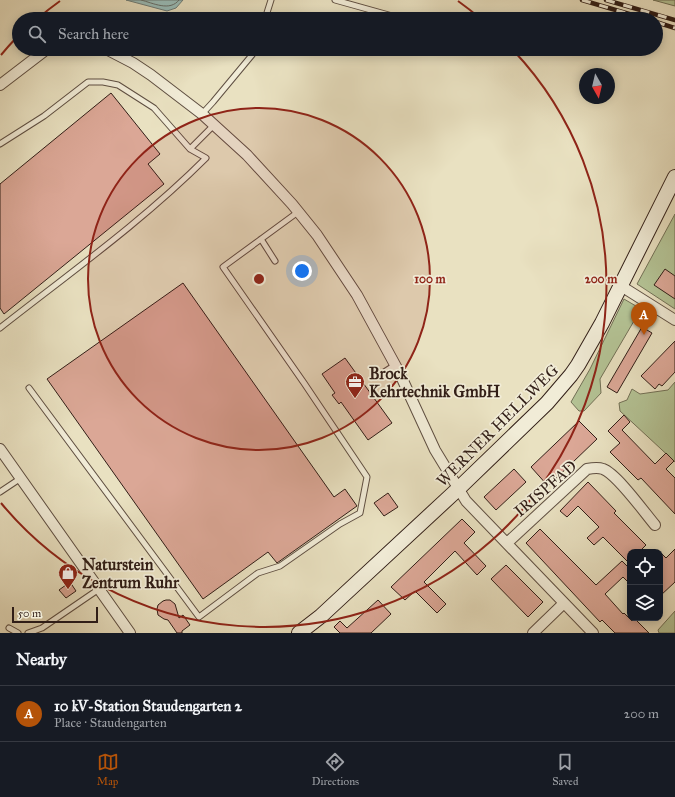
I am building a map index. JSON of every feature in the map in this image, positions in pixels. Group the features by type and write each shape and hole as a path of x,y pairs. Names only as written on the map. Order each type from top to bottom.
{"main road":[{"name":"WERNER HELLWEG","path":"300,633 322,616 458,489 547,403 571,374 602,323 675,177"}],"street":[{"path":"0,85 38,56"},
{"path":"120,56 151,75 202,114 267,175 298,212 339,267 366,311 395,365 435,450 466,501 592,633"},
{"path":"621,286 675,320"},
{"path":"0,449 130,633"},
{"name":"IRISPFAD","path":"507,543 587,469 601,468 609,471 655,525"},
{"path":"533,633 564,603"}],"lane":[{"path":"267,12 271,0"},
{"path":"335,0 378,12"},
{"path":"202,114 251,56"},
{"path":"0,144 44,116 88,82 103,82 118,86 154,108 190,148 206,158 177,187 0,328"},
{"path":"190,148 214,125"},
{"path":"29,388 199,617 258,573 280,566 340,524 360,513 367,477 309,389 223,267 298,212"},
{"path":"261,239 275,261"},
{"path":"378,376 395,365"},
{"path":"0,492 21,478"},
{"path":"28,633 42,628 99,588"},
{"path":"9,628 18,633"}],"green space":[{"path":"653,0 675,0 675,6"},
{"path":"675,214 675,309 637,284"},
{"path":"624,299 641,309 600,379 601,393 584,411 579,411 571,402 590,369"},
{"path":"675,382 675,462 620,411 619,403 627,400 632,389 640,394 668,390"},
{"path":"675,611 675,633 659,633 658,630"}],"water":[{"path":"126,0 183,0 176,8 167,11"}],"building":[{"path":"111,93 160,154 148,164 164,184 4,314 0,308 0,184"},
{"path":"665,269 675,276 675,299 654,285"},
{"path":"183,283 334,497 345,489 357,506 277,563 268,552 203,599 47,379"},
{"path":"642,327 652,333 617,393 607,387"},
{"path":"675,341 675,372 662,386 659,384 655,389 641,376"},
{"name":"Brock Kehrtechnik GmbH","path":"345,358 392,423 368,440 341,402 339,404 332,395 335,393 322,374"},
{"path":"624,415 630,422 622,430 655,464 666,453 674,461 666,469 675,478 675,514 641,478 638,480 610,452 620,443 608,431"},
{"path":"579,421 597,439 548,486 531,467"},
{"path":"514,469 526,482 496,510 484,497"},
{"path":"588,482 616,511 614,513 646,545 642,549 627,549 627,561 603,537 594,545 587,538 599,527 578,506 567,517 560,511"},
{"path":"388,493 398,507 384,516 374,503"},
{"path":"462,519 475,532 464,543 486,566 477,575 455,551 424,582 446,604 437,613 415,591 405,600 391,587"},
{"path":"540,529 596,585 622,561 627,566 627,581 623,577 605,594 623,614 624,613 627,616 627,621 637,621 649,633 615,633 602,620 600,622 526,543"},
{"path":"675,549 675,582 663,593 663,555 666,558"},
{"path":"506,565 543,602 528,617 491,579"},
{"name":"Naturstein Zentrum Ruhr","path":"70,582 76,591 66,598 59,590"},
{"path":"166,600 170,600 175,604 179,618 183,615 190,625 182,631 182,633 177,633 168,620 158,615 158,605"},
{"path":"378,600 391,614 371,633 340,633 334,627 340,621 347,628"}],"railway":[{"path":"582,0 622,12"},
{"path":"606,0 647,12"},
{"path":"663,17 675,20"},
{"path":"663,24 675,28"}],"place":[{"name":"10 kV-Station Staudengarten 2","path":"644,335"},
{"name":"Brock Kehrtechnik GmbH","path":"355,399"},
{"name":"Naturstein Zentrum Ruhr","path":"68,590"}]}
